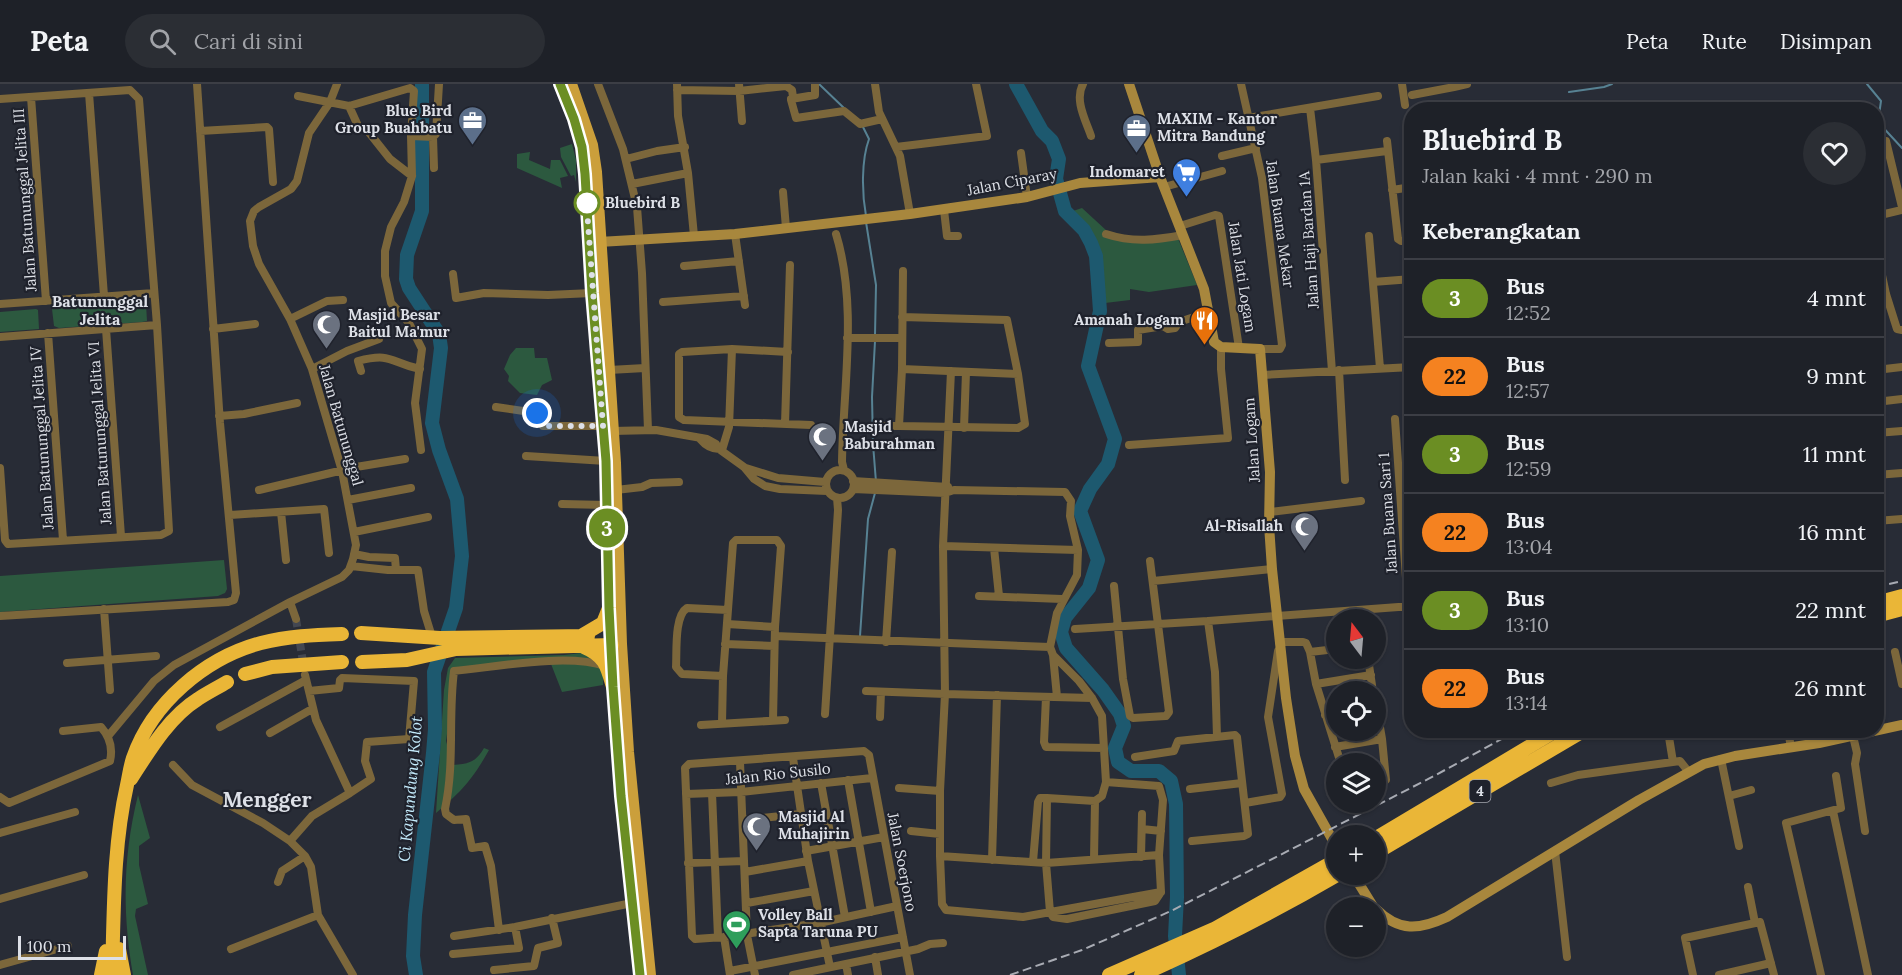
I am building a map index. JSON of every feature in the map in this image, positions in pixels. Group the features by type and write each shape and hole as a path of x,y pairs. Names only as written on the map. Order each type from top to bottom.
{"highway":[{"path":"1884,601 1902,596"},
{"path":"581,641 603,623 609,608"},
{"path":"1884,614 1902,609"},
{"path":"361,633 436,638 581,641 600,655 607,666 613,687"},
{"path":"112,975 118,834 132,760 140,741 170,698 189,681 237,652 259,644 299,635 342,634"},
{"path":"362,662 407,660 456,649 616,640"},
{"path":"245,674 272,667 342,662"},
{"path":"127,786 152,747 173,721 196,700 227,682"},
{"name":"4","path":"1386,832 1544,738"},
{"name":"4","path":"1386,847 1571,738"},
{"path":"1141,975 1216,934 1326,866"},
{"path":"1109,975 1284,907 1326,882"},
{"path":"101,975 114,911"},
{"path":"114,911 124,975"}],"main road":[{"path":"560,84 574,119 584,158 592,293 608,428 616,640 650,975"},
{"path":"571,84 579,101 594,159 609,370 606,461 611,491 606,505 609,608 616,640 613,687 640,975"}],"street":[{"path":"0,616 234,600 236,593 219,416 197,84"},
{"name":"Jalan Batununggal","path":"337,84 330,102 312,128 305,145 297,181 291,189 254,211 250,221 253,246 259,264 290,319 312,369 342,471 354,532 354,554 351,566"},
{"path":"415,136 431,136 436,131 439,84"},
{"path":"598,84 612,116 626,159 637,207 648,430"},
{"path":"791,99 815,95 815,84"},
{"path":"875,84 878,108 900,156 910,214"},
{"path":"1083,84 1079,92 1079,99 1091,136"},
{"path":"1129,84 1162,182 1203,289 1213,340 1221,347 1260,349"},
{"name":"Jalan Buana Mekar","path":"1241,84 1262,178 1282,345 1280,349 1260,349"},
{"path":"1402,84 1405,102"},
{"path":"1412,95 1467,84"},
{"path":"896,147 987,136 976,94 979,85"},
{"path":"694,236 685,147 678,116 677,87 786,86 792,90 791,99 796,118 844,111 862,124 882,119"},
{"path":"739,87 742,121"},
{"path":"298,96 349,106 412,88 414,91 415,136 412,172 404,202 391,227 385,251 385,269 391,303 409,323 422,349 415,403 421,450"},
{"path":"0,99 130,90 138,99 157,325 169,531 161,535 8,544 5,540 0,468"},
{"path":"89,93 104,296"},
{"path":"1248,118 1378,96"},
{"name":"Jalan Batununggal Jelita III","path":"31,97 46,301"},
{"path":"349,106 359,128 367,130 390,159 412,172"},
{"name":"Jalan Haji Bardan 1A","path":"1310,108 1345,480"},
{"path":"200,131 267,127 273,182"},
{"path":"431,136 434,168"},
{"path":"1387,141 1398,239 1404,241"},
{"path":"1884,141 1886,141 1898,176 1902,209 1884,214"},
{"path":"626,159 651,152 685,147"},
{"path":"1222,156 1256,148"},
{"path":"1316,160 1387,151"},
{"path":"1021,153 1027,197"},
{"path":"1162,182 1222,171"},
{"path":"632,184 688,173"},
{"name":"Jalan Ciparay","path":"835,228 867,218 944,210 1027,197 1092,182 1162,182"},
{"path":"1392,190 1404,188"},
{"path":"783,192 786,228"},
{"path":"944,210 947,237 958,236"},
{"name":"Jalan Jati Logam","path":"1181,230 1215,215 1219,216 1239,348"},
{"path":"599,242 735,234 786,228 835,228 846,277 847,338 841,467"},
{"path":"1106,234 1122,239 1145,241 1181,230"},
{"path":"663,302 745,301 735,234"},
{"path":"1369,236 1380,368"},
{"path":"684,266 739,261"},
{"path":"785,424 790,265"},
{"path":"899,426 903,271"},
{"path":"453,274 456,297 484,293 548,295 592,293"},
{"path":"1373,282 1404,280"},
{"path":"1884,285 1897,329 1901,330"},
{"path":"0,304 154,293"},
{"path":"290,319 327,301 343,300"},
{"path":"1109,343 1138,342 1138,330 1163,326 1166,329 1175,328 1179,322 1209,312"},
{"path":"877,426 964,428 1023,426 1025,422 1007,320 903,317"},
{"path":"213,329 255,324"},
{"path":"0,337 157,325"},
{"name":"Jalan Batununggal Jelita VI","path":"106,329 121,536"},
{"name":"Jalan Batununggal Jelita IV","path":"48,333 63,540"},
{"path":"847,338 902,338"},
{"path":"312,369 356,354 379,339"},
{"path":"1129,445 1228,438 1221,347"},
{"path":"788,352 732,349 686,351 679,354 680,419 811,425"},
{"path":"718,448 727,438 730,422 732,349"},
{"name":"Jalan Logam","path":"1260,349 1270,472 1272,569 1279,643 1298,767 1304,789 1326,828"},
{"path":"356,354 382,356 397,360 405,366 420,369"},
{"path":"356,354 361,371"},
{"path":"1262,375 1404,367"},
{"path":"1884,369 1902,367"},
{"path":"609,370 645,368"},
{"path":"902,369 1018,374"},
{"path":"951,371 944,546 945,694 940,791 942,904 946,910 1023,917 1050,912"},
{"path":"964,428 966,372"},
{"path":"1884,401 1902,399"},
{"path":"219,416 244,414 297,403"},
{"path":"496,407 539,414 542,417 543,426 678,432 718,448 765,486 827,491 839,498"},
{"name":"Jalan Buana Sari 1","path":"1395,419 1404,539"},
{"path":"1884,432 1902,431"},
{"path":"526,456 606,461"},
{"path":"259,490 405,459"},
{"path":"744,467 778,478 825,482"},
{"path":"827,491 825,482 830,473 841,467"},
{"path":"839,498 850,493 853,485 852,476 841,467"},
{"path":"1884,474 1902,473"},
{"path":"611,491 642,487 651,483 679,482"},
{"path":"853,485 1065,492 1071,501 1070,516 1078,550 1077,575 1062,599 1054,624 1051,651 1057,697"},
{"path":"348,500 411,488"},
{"path":"825,714 839,498"},
{"path":"1270,512 1362,501"},
{"path":"562,504 606,505"},
{"path":"230,515 324,509 329,553"},
{"path":"281,512 286,560"},
{"path":"354,532 428,517"},
{"path":"1884,520 1902,519"},
{"path":"722,723 725,644 736,540 777,540 781,546 774,646 773,720"},
{"path":"944,546 1078,550"},
{"path":"994,548 999,596"},
{"path":"886,642 892,552"},
{"path":"354,554 395,558 396,570"},
{"path":"1114,586 1128,711 1133,718 1166,716 1169,712 1150,561"},
{"path":"109,735 161,675 174,665 290,602 342,577 351,566 418,570 424,611 436,638"},
{"path":"1153,581 1272,569"},
{"path":"979,596 1062,599"},
{"path":"290,602 296,620"},
{"path":"1075,629 1404,606"},
{"path":"723,676 682,674 679,671 676,667 679,619 682,611 687,608 728,610"},
{"path":"104,609 110,690"},
{"path":"1208,621 1215,672 1217,737"},
{"path":"727,624 775,627"},
{"path":"775,636 1051,651 1092,698 1104,722 1106,782 1102,796 1095,801 1040,798 1033,862"},
{"path":"1245,803 1280,797 1282,794 1268,717 1279,643 1306,643 1337,753"},
{"path":"725,644 774,646"},
{"path":"1310,652 1326,650"},
{"path":"1895,652 1902,684"},
{"path":"67,663 156,656"},
{"path":"499,930 491,866 485,846 472,848 465,819 454,820 446,814 445,809 452,745 450,700 454,670 572,661 592,662 607,666"},
{"path":"1370,669 1372,681"},
{"path":"1316,684 1371,675"},
{"path":"220,727 305,677 312,709 350,793"},
{"path":"290,841 312,816 371,779 365,761 367,742 409,739 414,681 342,678 339,688 309,691"},
{"path":"866,691 1092,698"},
{"path":"880,717 881,692"},
{"path":"992,860 998,695"},
{"path":"1046,697 1044,742 1046,747 1104,748"},
{"path":"270,733 312,709"},
{"path":"701,725 784,720"},
{"path":"1884,728 1902,725"},
{"path":"0,797 9,802 110,762 112,755 109,735 101,727 63,731"},
{"path":"1135,757 1174,751 1178,741 1235,735 1237,737 1248,831 1246,835 1192,841"},
{"path":"1669,738 1673,762"},
{"path":"1789,738 1791,748"},
{"path":"1818,738 1819,743"},
{"path":"1386,919 1412,928 1430,925 1464,908 1688,771 1721,759 1843,738"},
{"path":"1853,738 1865,831"},
{"path":"1335,747 1370,741"},
{"name":"Jalan Soerjono","path":"793,758 864,751 868,755 910,975"},
{"path":"830,968 819,922 813,891 795,786 793,758 686,765 688,863 692,936 695,939 747,935 819,922 871,912 897,906"},
{"path":"1721,759 1739,846"},
{"path":"740,762 747,935 754,971"},
{"path":"1551,783 1578,775 1673,762 1682,762 1688,771"},
{"path":"173,765 192,785 263,823 290,841 305,856 311,867 318,915 353,975"},
{"path":"1821,975 1786,823 1842,807 1836,776"},
{"name":"Jalan Rio Susilo","path":"686,794 741,792 872,778"},
{"path":"848,780 871,912"},
{"path":"1047,798 1046,863 1050,912 1053,917 1067,919 1155,901 1161,892 1159,855 1163,800 1161,787 1106,782"},
{"path":"821,783 845,917"},
{"path":"1190,789 1242,783"},
{"path":"899,788 940,791"},
{"path":"1729,796 1751,790"},
{"path":"712,793 721,937 730,973 754,971 826,952 903,938"},
{"path":"1094,859 1095,801"},
{"path":"1833,811 1868,975"},
{"path":"0,833 75,812"},
{"path":"743,820 800,814"},
{"path":"1142,814 1142,857"},
{"path":"1142,829 1161,831"},
{"path":"911,831 940,834"},
{"path":"806,851 884,837"},
{"path":"1555,851 1567,957"},
{"path":"940,856 1046,863 1159,855"},
{"path":"278,882 282,871 305,856"},
{"path":"688,863 744,861"},
{"path":"745,872 808,861"},
{"path":"0,899 84,875"},
{"path":"1748,887 1755,923"},
{"path":"747,903 813,891"},
{"path":"454,936 499,930 632,903"},
{"path":"231,949 318,915"},
{"path":"494,970 534,966 538,948 558,943 552,918"},
{"path":"1693,975 1685,938 1760,922 1773,975"},
{"path":"453,954 519,948 515,927"},
{"path":"793,975 817,973 930,944 943,944"},
{"path":"0,965 68,946"},
{"path":"875,957 879,975"},
{"path":"1719,975 1771,963"},
{"path":"846,964 848,975"}],"green space":[{"path":"572,144 576,160 576,182 574,175 571,176 561,157 560,148"},
{"path":"530,152 529,160 550,169 551,160 560,160 568,176 560,178 562,188 517,168 517,154"},
{"path":"1082,208 1107,231 1129,240 1177,236 1197,285 1149,292 1130,289 1130,300 1105,303 1096,244 1070,212"},
{"path":"139,300 146,304 147,321 59,328 54,326 52,309 55,306"},
{"path":"38,310 39,329 0,332 0,312"},
{"path":"516,348 534,348 535,358 547,358 552,380 542,385 537,395 520,393 508,381 509,376 504,369"},
{"path":"224,560 227,589 225,593 218,596 0,612 0,576"},
{"path":"589,652 604,662 603,685 562,692 551,664 456,672 446,741 453,765 472,761 484,748 489,750 466,784 436,813 444,690 448,668 455,658 564,655"},
{"path":"138,795 150,838 139,846 139,865 148,904 136,909 135,916 148,975 133,975 127,929 127,862"}],"waterway":[{"name":"Ci Kapundung Kolot","path":"416,975 413,956 415,915 435,729 434,672 456,608 462,556 457,499 432,423 441,348 439,334 409,288 406,279 407,255 422,211 422,84"},
{"path":"819,84 845,109"},
{"path":"1016,84 1042,131 1052,141 1059,159 1056,179 1065,211 1084,230 1096,256 1100,311 1088,366 1115,439 1108,464 1090,489 1080,511 1098,560 1089,588 1065,618 1061,632 1066,648 1103,690 1120,714 1124,726 1115,748 1118,762 1131,771 1159,771 1171,781 1176,804 1175,936 1179,975"},
{"path":"1569,92 1612,84"},
{"path":"1867,84 1881,102"},
{"path":"862,125 869,139 863,178 866,216"},
{"path":"1884,128 1902,148"},
{"path":"866,222 876,285 875,335"},
{"path":"875,341 872,397 876,482"},
{"path":"860,636 868,519 875,493"}],"tunnel":[{"path":"296,619 304,668"}],"railway":[{"path":"1884,585 1902,581"},
{"path":"1010,975 1082,950 1171,911 1503,738"}],"bus line":[{"name":"3","path":"560,84 582,147 585,174 606,461 613,687 621,796 640,975"}],"place":[{"name":"Blue Bird Group Buahbatu","path":"473,146"},
{"name":"MAXIM - Kantor Mitra Bandung","path":"1136,154"},
{"name":"Indomaret","path":"1186,198"},
{"name":"Bluebird B","path":"587,203"},
{"name":"Amanah Logam","path":"1205,346"},
{"name":"Masjid Besar Baitul Ma'mur","path":"327,350"},
{"name":"Masjid Baburahman","path":"823,462"},
{"name":"Al-Risallah","path":"1304,552"},
{"name":"Masjid Al Muhajirin","path":"757,852"},
{"name":"Volley Ball Sapta Taruna PU","path":"737,950"}],"district":[{"name":"Batununggal Jelita","path":"100,310"},
{"name":"Mengger","path":"267,800"}],"route":[{"path":"537,413 542,417 543,426 603,426 586,196 587,203"}]}
